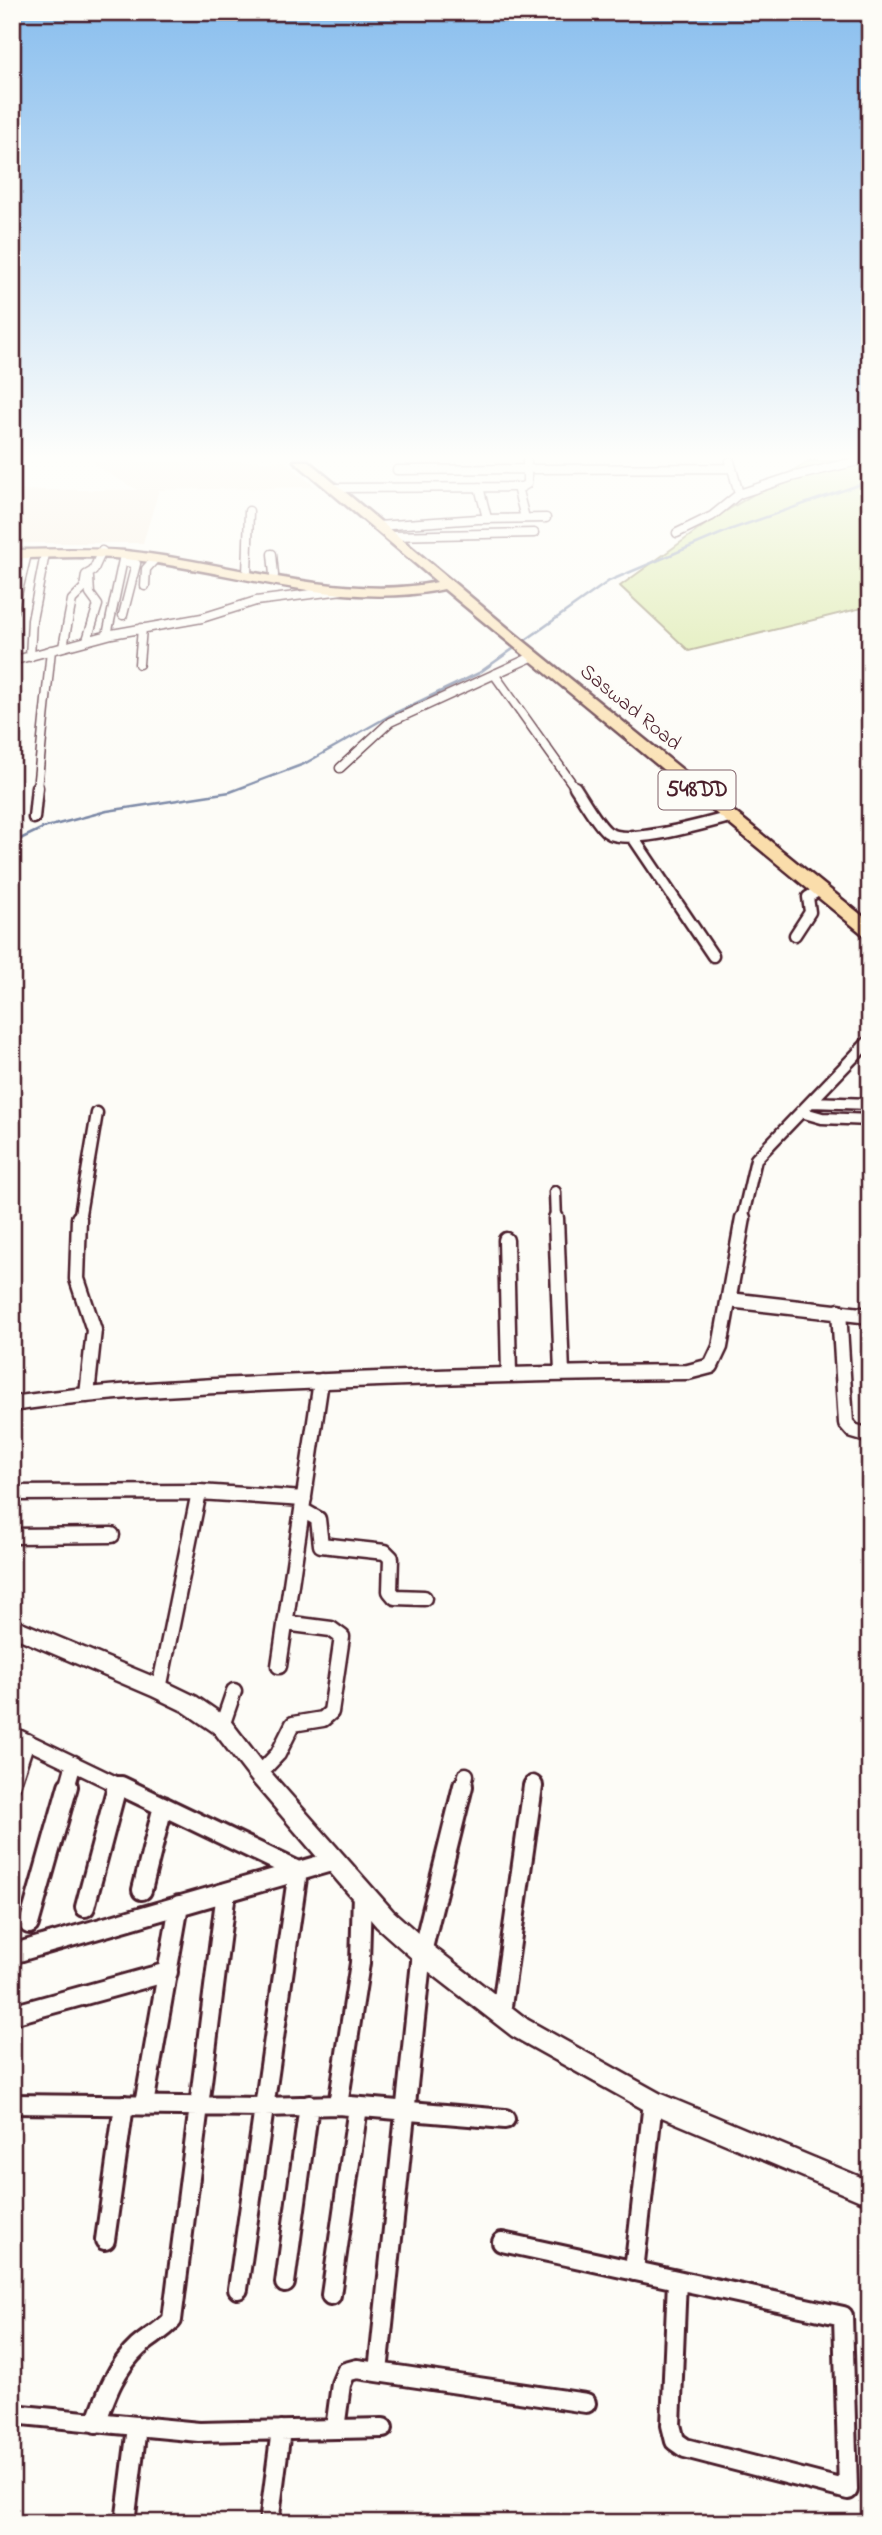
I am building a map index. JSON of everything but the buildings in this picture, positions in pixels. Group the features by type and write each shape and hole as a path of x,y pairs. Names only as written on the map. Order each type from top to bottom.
{"highway":[{"path":"288,579 344,588 416,591 445,582"},
{"path":"297,579 344,588"},
{"name":"Saswad Road","path":"442,579 870,931"}],"street":[{"path":"12,616 21,579"},
{"path":"30,657 32,620 40,579"},
{"path":"62,647 72,600 82,591 85,579"},
{"path":"87,640 98,605 89,590 90,579"},
{"path":"107,635 119,579"},
{"path":"123,615 131,579"},
{"path":"145,579 145,586"},
{"path":"12,661 107,635 195,619 256,601 344,588"},
{"path":"139,664 142,628"},
{"path":"34,818 51,650"},
{"path":"340,768 390,722 494,674 529,652"},
{"path":"494,674 607,832 615,837 688,828 730,817"},
{"path":"632,836 713,956"},
{"path":"795,935 810,912 808,897 820,890"},
{"path":"12,1404 87,1395 321,1381 509,1374 688,1372 710,1366 720,1347 751,1172 756,1159 870,1040"},
{"path":"811,1102 870,1104"},
{"path":"801,1112 821,1118 870,1120"},
{"path":"87,1395 94,1329 76,1270 80,1205 97,1113"},
{"path":"555,1192 562,1373"},
{"path":"506,1240 509,1374"},
{"path":"729,1300 870,1316"},
{"path":"839,1311 846,1423 853,1431 870,1436"},
{"path":"279,1666 321,1381"},
{"path":"159,1689 199,1492"},
{"path":"12,1493 199,1492 303,1505 317,1519 321,1545 385,1552 391,1558 390,1591 395,1597 424,1598"},
{"path":"12,1536 112,1535"},
{"path":"259,1774 278,1754 293,1724 304,1720 320,1721 327,1718 331,1712 342,1637 331,1629 285,1623"},
{"path":"12,1628 159,1689 190,1704 222,1726 259,1774 385,1919 422,1952 520,2028 653,2102 870,2193"},
{"path":"222,1726 234,1691"},
{"path":"12,1734 298,1871"},
{"path":"12,1786 27,1741"},
{"path":"29,1924 74,1763"},
{"path":"378,2372 422,1952 466,1776"},
{"path":"501,2013 533,1783"},
{"path":"85,1907 118,1784"},
{"path":"142,1890 163,1806"},
{"path":"15,1953 334,1861"},
{"path":"238,2289 298,1871"},
{"path":"96,2423 121,2365 139,2346 165,2329 172,2320 226,1892"},
{"path":"338,2105 360,1963 362,1893"},
{"path":"144,2105 179,1905"},
{"path":"12,2015 168,1972"},
{"path":"634,2271 653,2102"},
{"path":"12,2104 264,2107 338,2105 505,2119"},
{"path":"105,2240 124,2105"},
{"path":"285,2283 309,2105"},
{"path":"331,2295 358,2107"},
{"path":"502,2242 843,2316 848,2490 685,2448 675,2441 671,2425 677,2280"},
{"path":"335,2429 341,2384 346,2372 358,2370 586,2403"},
{"path":"12,2414 200,2432 383,2428"},
{"path":"125,2523 137,2427"},
{"path":"269,2523 281,2430"}],"green space":[{"path":"629,579 870,579 870,606 689,651 620,586"}],"waterway":[{"path":"12,843 43,828 107,811 230,792 304,764 389,716 479,673 613,579"}]}
